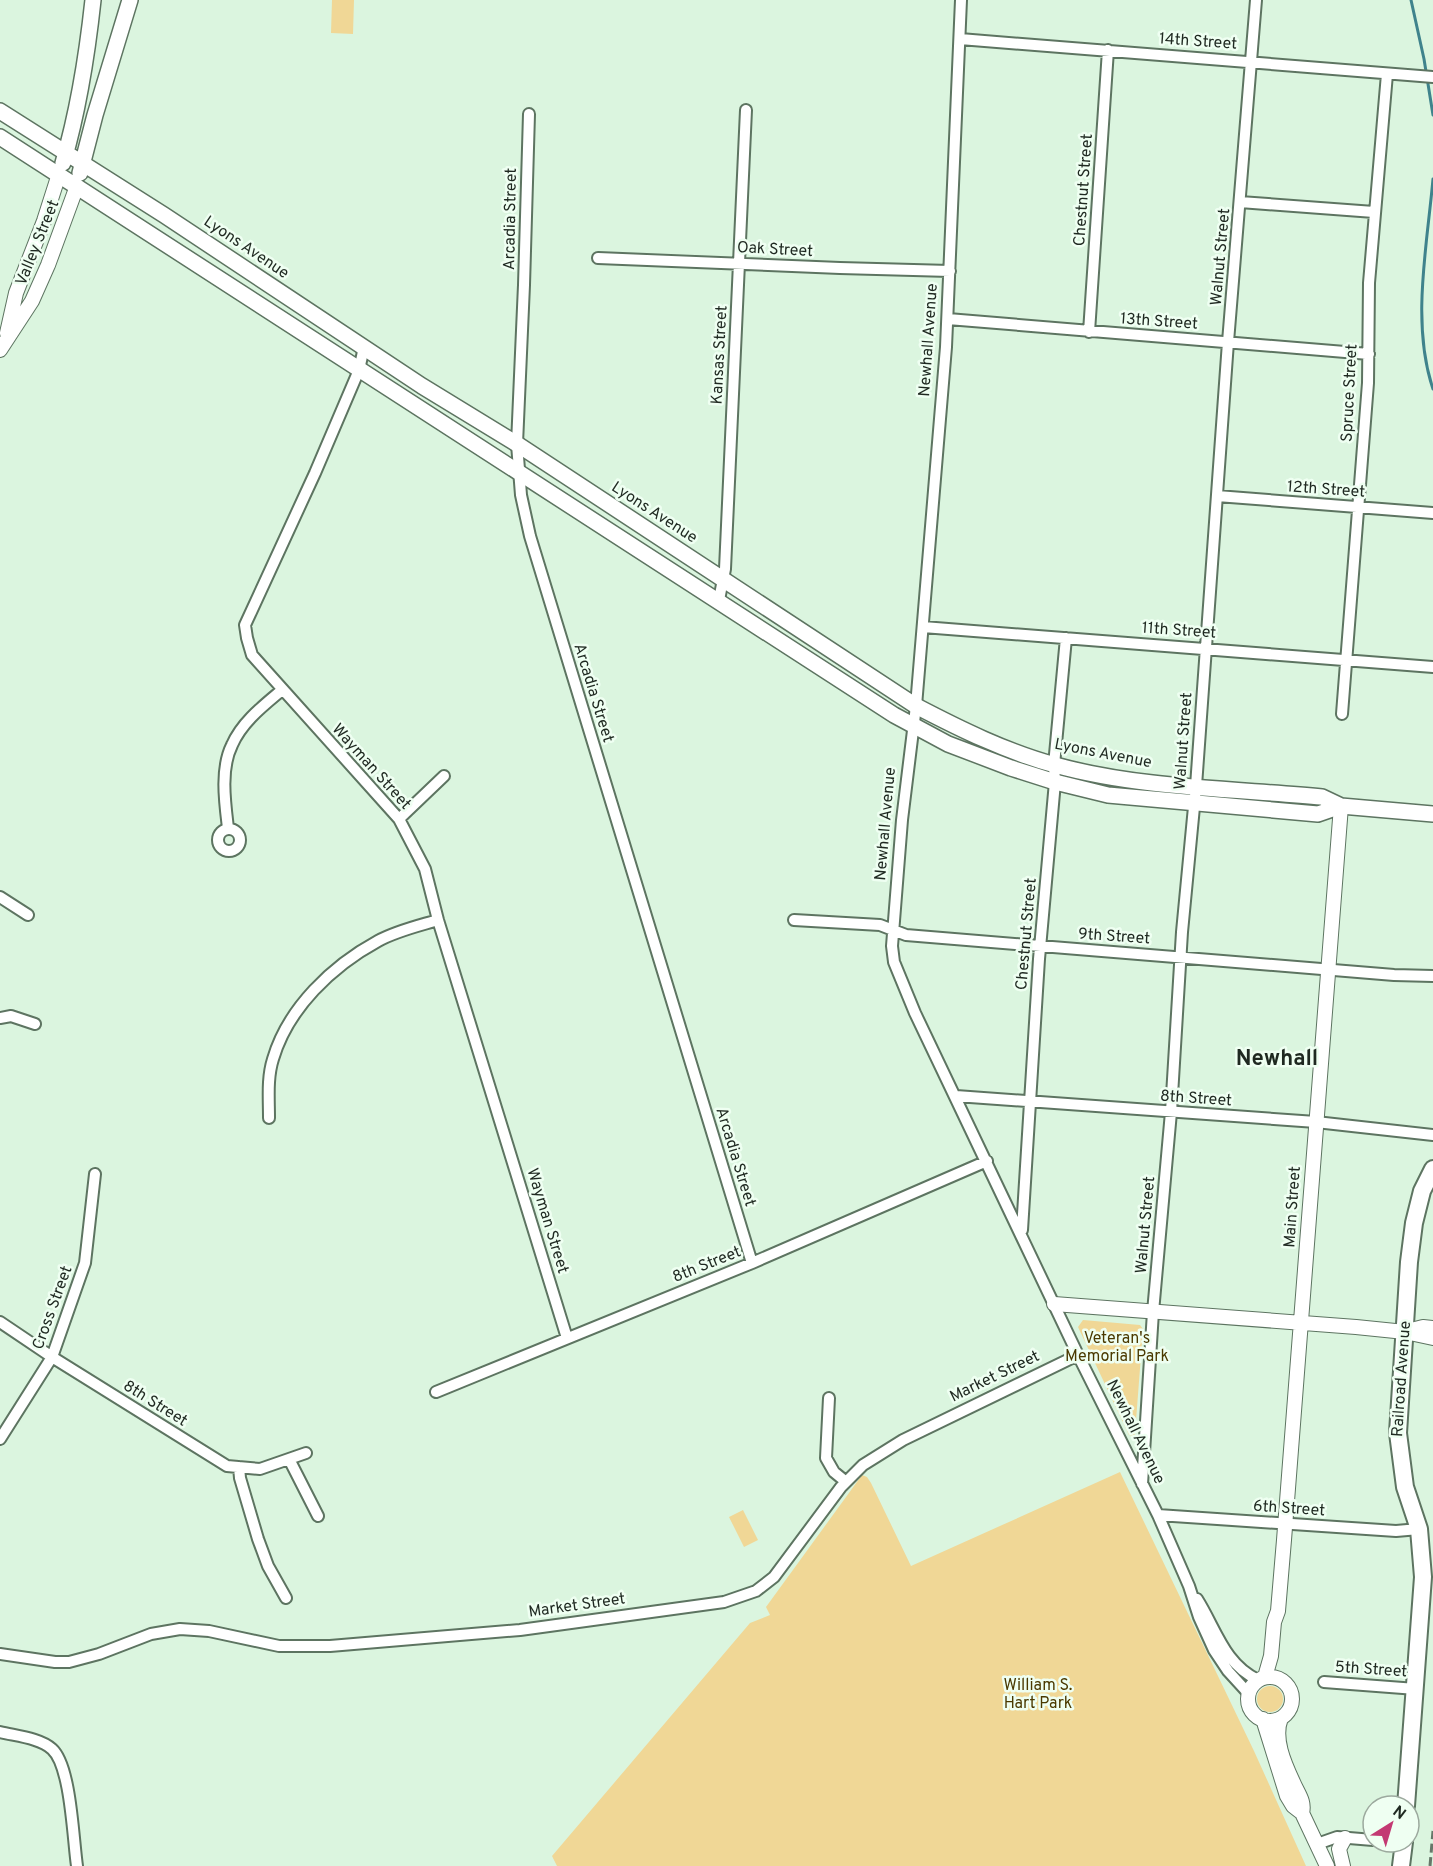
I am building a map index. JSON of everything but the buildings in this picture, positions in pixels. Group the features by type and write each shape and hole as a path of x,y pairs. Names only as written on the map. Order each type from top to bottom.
{"main road":[{"path":"59,174 73,132 87,60 93,0"},
{"path":"77,186 98,104 130,0"},
{"name":"Lyons Avenue","path":"0,111 517,444 916,706 987,740 1053,765 1101,776 1322,797 1341,806 1433,814"},
{"name":"Lyons Avenue","path":"0,137 894,715 948,744 1055,783 1108,795 1318,814 1341,806"},
{"name":"Railroad Avenue","path":"1407,1794 1423,1577 1419,1530 1405,1486 1398,1443 1414,1223 1422,1191 1433,1169"}],"street":[{"name":"Newhall Avenue","path":"961,0 948,319 923,627 892,956 915,1013 1022,1233 1078,1355 1158,1515 1214,1650 1228,1671 1249,1694"},
{"name":"Walnut Street","path":"1142,1485 1153,1312 1171,1112 1181,956 1256,0"},
{"name":"14th Street","path":"960,39 1433,77"},
{"name":"Chestnut Street","path":"1089,332 1108,50"},
{"name":"Spruce Street","path":"1342,714 1368,383 1369,283 1387,74"},
{"name":"Kansas Street","path":"719,600 723,580 746,110"},
{"name":"Arcadia Street","path":"529,114 517,444 521,495 530,536 752,1263"},
{"name":"Valley Street","path":"2,346 16,293 44,222 59,174"},
{"name":"Valley Street","path":"2,346 33,301 77,186"},
{"path":"1240,202 1374,212"},
{"name":"Oak Street","path":"598,258 950,271"},
{"name":"13th Street","path":"948,319 1369,354"},
{"name":"Wayman Street","path":"364,347 359,370 315,473 245,625 246,638 252,655 399,819 425,869 438,920 567,1338"},
{"name":"12th Street","path":"1217,496 1433,513"},
{"name":"11th Street","path":"923,627 1433,667"},
{"name":"Chestnut Street","path":"1022,1233 1029,1100 1055,783 1053,765 1066,638"},
{"path":"228,828 225,804 226,768 231,745 253,715 282,690"},
{"path":"399,819 444,776"},
{"name":"Main Street","path":"1262,1679 1271,1656 1274,1623 1278,1611 1341,806"},
{"path":"0,897 28,915"},
{"path":"269,1118 269,1076 272,1060 279,1042 303,1003 344,964 377,941 438,920"},
{"name":"9th Street","path":"794,920 873,924 906,936 1181,956 1394,975 1433,976"},
{"path":"0,1018 10,1016 35,1024"},
{"name":"8th Street","path":"956,1096 1316,1122 1433,1135"},
{"name":"8th Street","path":"436,1392 752,1263 987,1161"},
{"name":"Cross Street","path":"0,1439 52,1358 85,1263 95,1174"},
{"path":"1054,1304 1405,1332 1433,1338"},
{"name":"8th Street","path":"0,1322 52,1358 227,1466 260,1468 306,1453"},
{"path":"1405,1332 1424,1327 1433,1328"},
{"name":"Market Street","path":"0,1654 69,1662 99,1654 151,1634 180,1629 209,1631 279,1646 330,1647 520,1630 724,1602 756,1591 774,1577 845,1481 863,1465 903,1440 1078,1355"},
{"path":"829,1398 826,1458 834,1472 845,1481"},
{"path":"290,1459 318,1516"},
{"path":"239,1467 240,1478 258,1539 268,1566 286,1598"},
{"name":"6th Street","path":"1158,1515 1285,1525 1396,1531 1419,1530"},
{"name":"Newhall Avenue","path":"1189,1586 1233,1664 1247,1675 1262,1679"},
{"name":"Main Street","path":"1278,1611 1281,1627 1280,1662 1284,1682"},
{"path":"1263,1719 1281,1718 1289,1710 1292,1698 1289,1688 1277,1678 1262,1679 1253,1685 1248,1702 1251,1709 1263,1719 1287,1796 1293,1806 1302,1813 1327,1866"},
{"name":"5th Street","path":"1324,1682 1416,1689"},
{"path":"1281,1718 1278,1737 1287,1769 1304,1804 1302,1813"},
{"path":"0,1732 42,1743 59,1757 65,1775 77,1866"},
{"path":"1317,1844 1334,1838 1361,1839"},
{"path":"1343,1866 1339,1849 1345,1838"}],"green space":[{"path":"332,0 354,0 353,34 331,33"},
{"name":"Veteran's Memorial Park","path":"1083,1320 1140,1325 1143,1329 1135,1434 1133,1436 1129,1435 1078,1327"},
{"name":"William S. Hart Park","path":"1120,1472 1254,1751 1306,1866 557,1866 552,1856 750,1623 770,1615 766,1607 862,1475 867,1477 871,1483 911,1566"},
{"path":"743,1510 758,1540 744,1547 729,1517"},
{"path":"1270,1686 1279,1690 1283,1699 1279,1708 1270,1712 1261,1708 1257,1699 1261,1690"}],"waterway":[{"path":"1411,0 1433,115"},
{"path":"1433,179 1422,285 1423,338 1426,364 1433,389"}],"railway":[{"path":"1430,1866 1433,1831"}],"district":[{"name":"Newhall","path":"1277,1059"}]}
